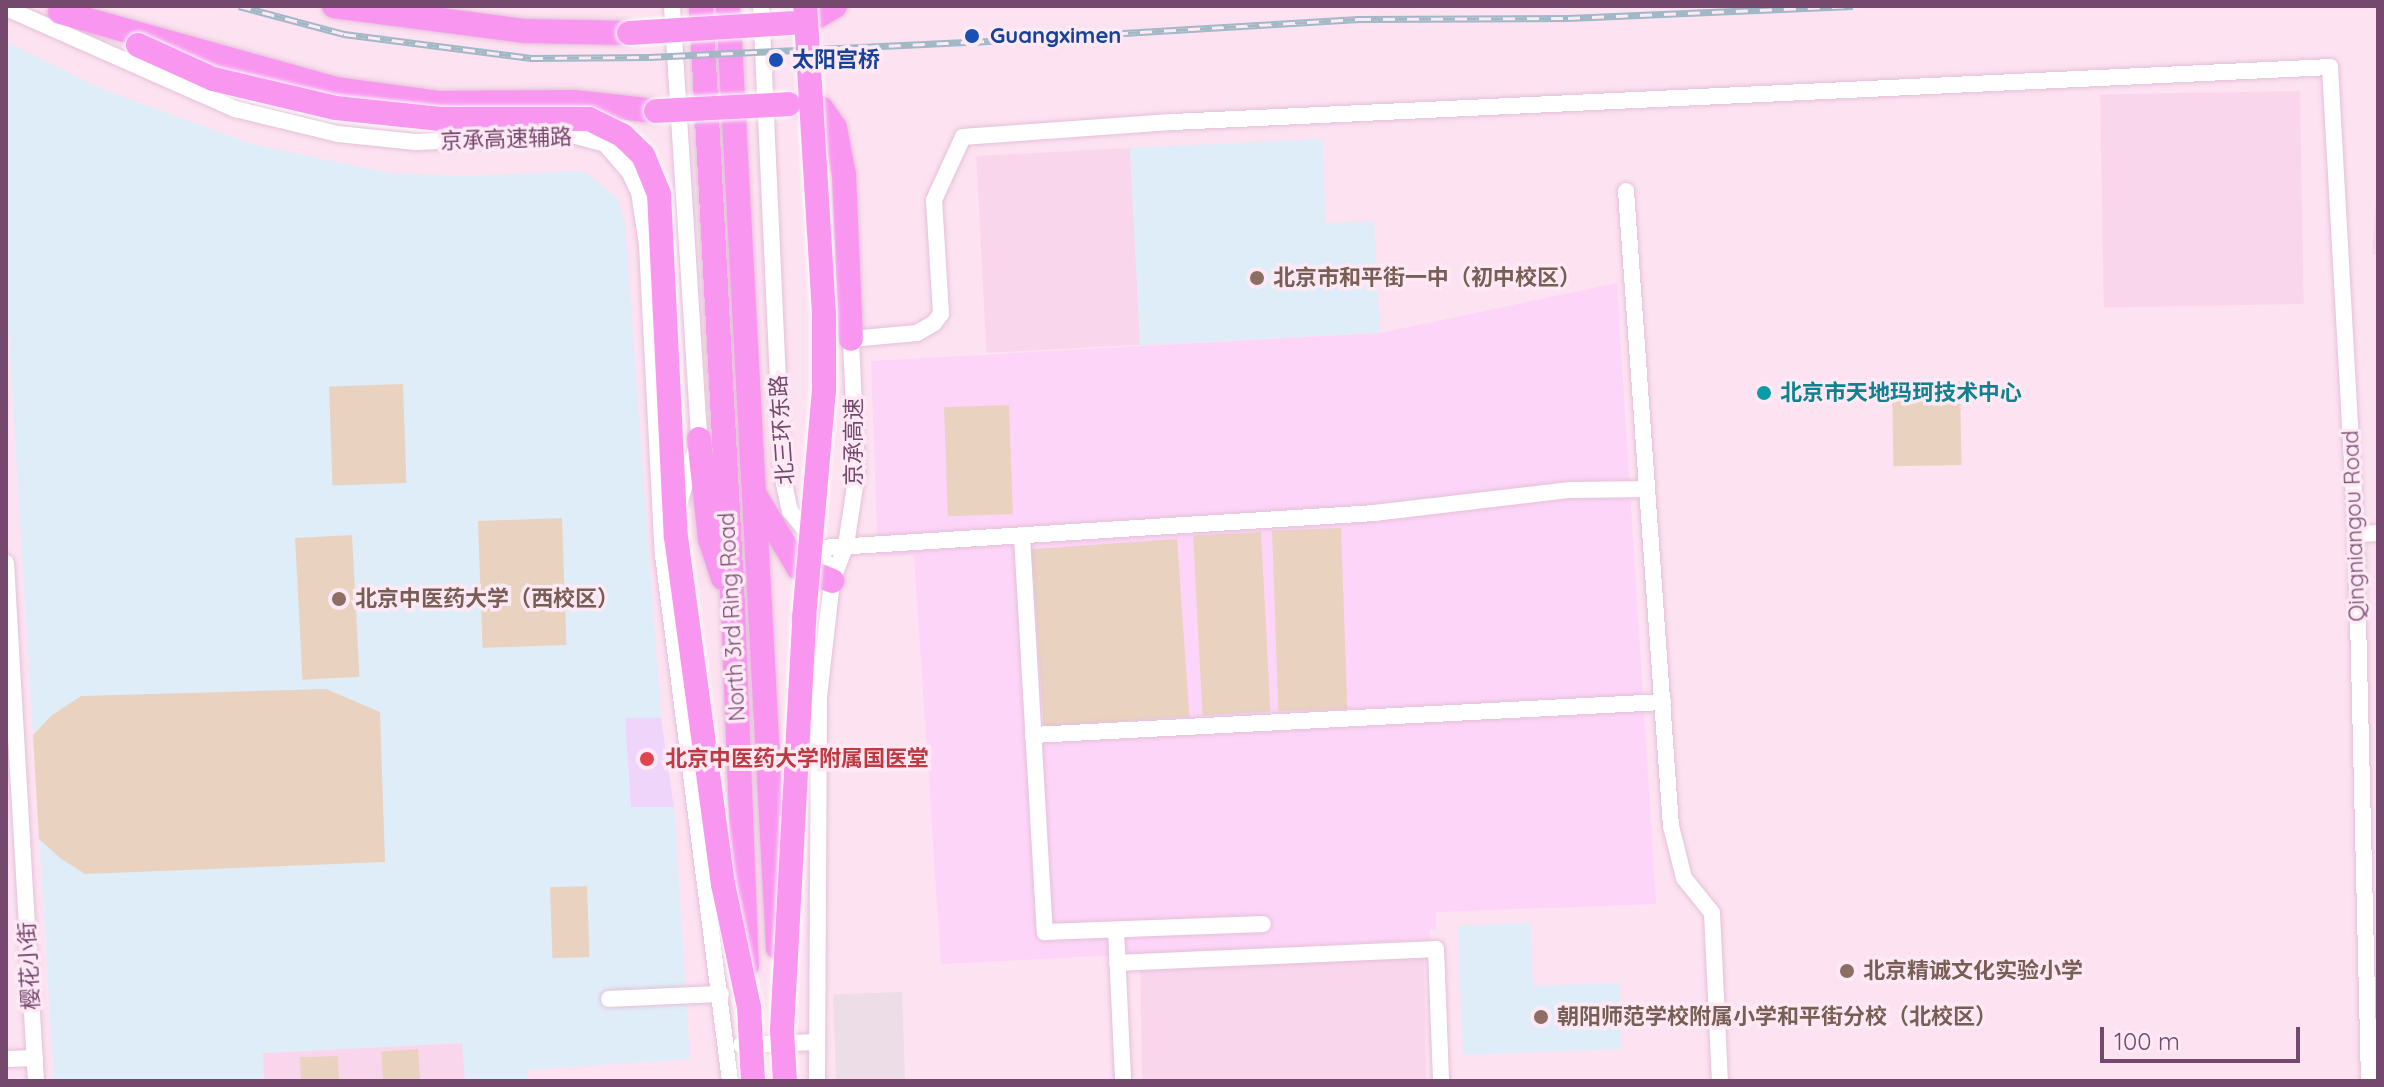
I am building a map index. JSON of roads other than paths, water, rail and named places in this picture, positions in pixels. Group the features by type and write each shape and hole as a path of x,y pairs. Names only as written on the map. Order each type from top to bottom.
{"highway":[{"path":"334,6 525,31 629,33 798,15 809,21 835,6"},
{"name":"North 3rd Ring Road","path":"701,6 733,607 753,1081"},
{"name":"North 3rd Ring Road","path":"728,6 782,1030"},
{"path":"54,9 213,79 336,108 440,119 589,119 622,135 643,155 659,194 676,537 723,884 749,1007"},
{"path":"54,9 335,89 438,103 574,102 656,111 789,104 821,108 835,128 844,175 851,339"},
{"path":"785,1081 782,1030 804,618 824,391 824,314 798,15"},
{"path":"699,439 710,539 733,607"},
{"path":"754,493 798,567 832,581"}],"street":[{"path":"672,6 699,439 663,555 728,1046 730,1081"},
{"name":"北三环东路","path":"761,6 782,474 790,511 820,548 832,581 819,696 817,1081"},
{"name":"京承高速辅路","path":"6,8 235,109 338,134 449,142 552,133 605,144 630,173 643,211 663,555"},
{"name":"Qingniangou Road","path":"851,339 917,333 934,323 941,314 934,200 963,137 1173,122 2330,67 2356,534 2369,1081"},
{"path":"1626,191 1671,826 1684,878 1712,913 1720,1081"},
{"name":"京承高速","path":"832,581 846,545 857,473 851,339"},
{"path":"820,548 1374,513 1571,490 1647,489"},
{"path":"2356,534 2378,533"},
{"path":"1022,537 1045,932 1263,924"},
{"name":"樱花小街","path":"6,563 36,1081"},
{"path":"1033,735 1663,702"},
{"path":"1116,930 1123,1081"},
{"path":"1117,963 1436,949 1441,1081"},
{"path":"609,999 721,994"},
{"path":"728,1046 815,1042"},
{"path":"6,1059 35,1058"}],"railway":[{"path":"239,6 344,34 531,58 649,57 972,42 1359,19 1568,18 1853,6"}],"place":[{"name":"Guangximen","path":"972,36"},
{"name":"太阳宫桥","path":"776,60"},
{"name":"北京市和平街一中（初中校区）","path":"1257,278"},
{"name":"北京市天地玛珂技术中心","path":"1764,393"},
{"name":"北京中医药大学（西校区）","path":"339,599"},
{"name":"北京中医药大学附属国医堂","path":"647,759"},
{"name":"北京精诚文化实验小学","path":"1847,971"},
{"name":"朝阳师范学校附属小学和平街分校（北校区）","path":"1541,1017"}]}
